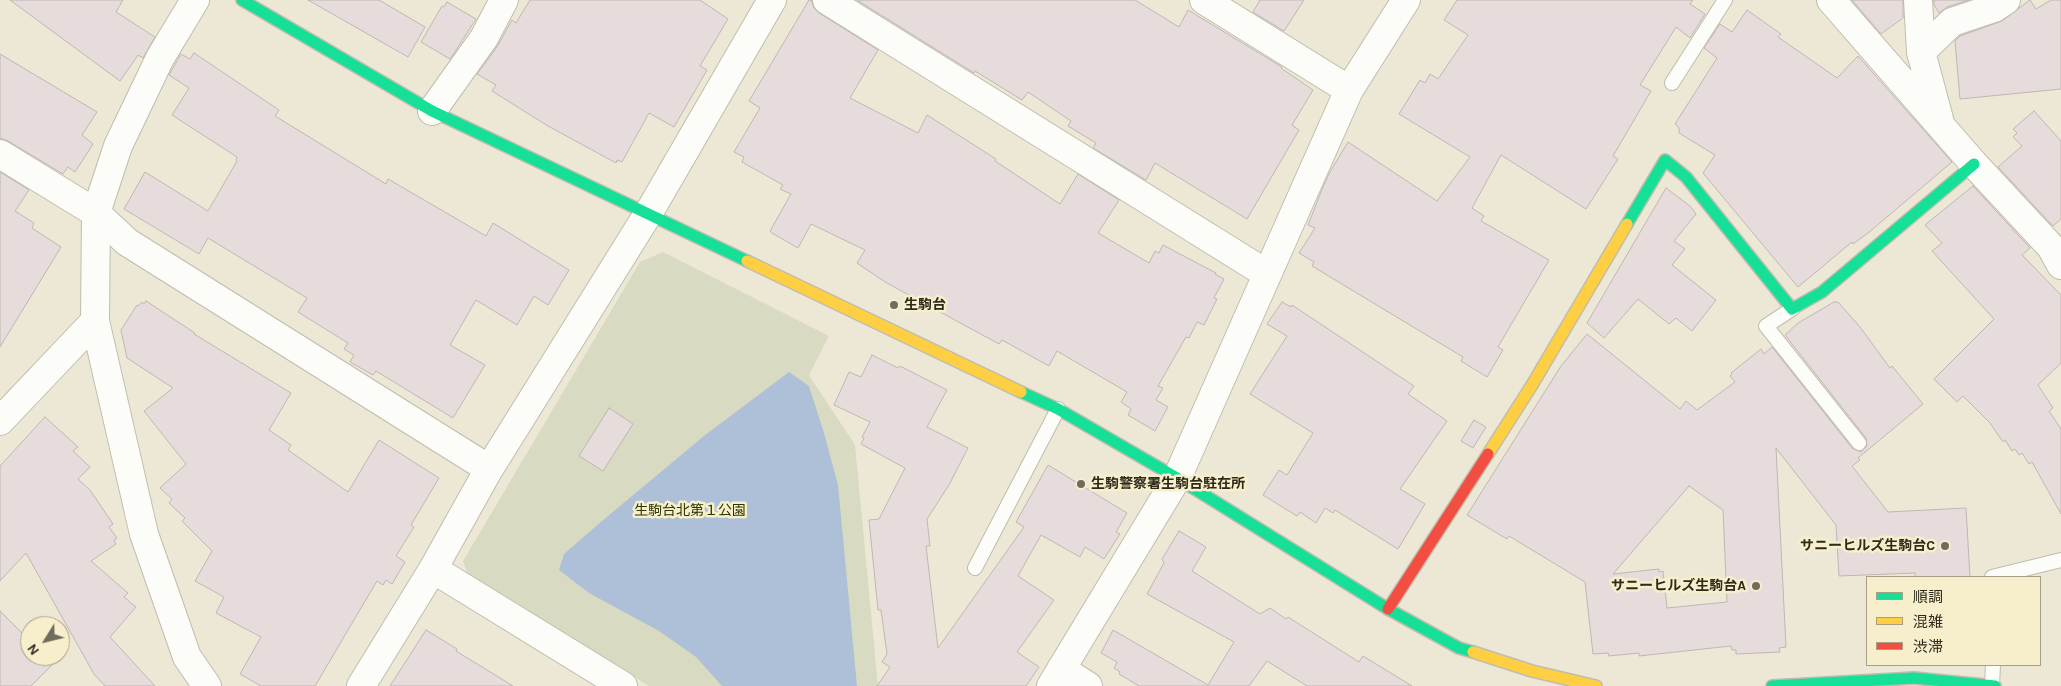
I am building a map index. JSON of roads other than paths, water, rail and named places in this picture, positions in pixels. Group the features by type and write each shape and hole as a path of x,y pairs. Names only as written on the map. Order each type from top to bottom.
{"street":[{"path":"195,0 160,58 122,138 96,213 95,321 144,534 187,657 207,686"},
{"path":"242,0 432,111 1058,409 1176,478 1388,609 1459,648 1532,671 1596,686"},
{"path":"432,111 484,38 504,0"},
{"path":"361,686 432,570 488,469 648,214 772,0"},
{"path":"826,0 1267,274"},
{"path":"1204,0 1349,90"},
{"path":"1088,686 1056,678 1176,478 1349,90 1406,0"},
{"path":"1831,0 1974,164 2051,247 2061,265"},
{"path":"1918,0 1921,52 1940,124"},
{"path":"1921,52 1952,22 1994,8 2006,0"},
{"path":"0,154 96,213 127,242 488,469"},
{"path":"1388,609 1532,385 1665,160 1686,177 1792,309 1822,292 1974,164"},
{"path":"0,421 95,321"},
{"path":"432,570 623,686"},
{"path":"1772,686 1914,678 1993,686"}],"lane":[{"path":"1672,83 1724,0"},
{"path":"1792,309 1766,326 1859,443"},
{"path":"976,568 1058,409"},
{"path":"1996,576 2061,560"},
{"path":"1993,666 1993,686"}],"water":[{"path":"789,372 809,386 838,485 857,686 722,686 696,657 659,631 589,593 559,570 564,554 602,521 704,436"}],"place":[{"name":"生駒台","path":"894,305"},
{"name":"生駒警察署生駒台駐在所","path":"1081,484"},
{"name":"サニーヒルズ生駒台C","path":"1945,546"},
{"name":"サニーヒルズ生駒台A","path":"1756,586"}],"park label":[{"name":"生駒台北第１公園","path":"690,511"}]}
